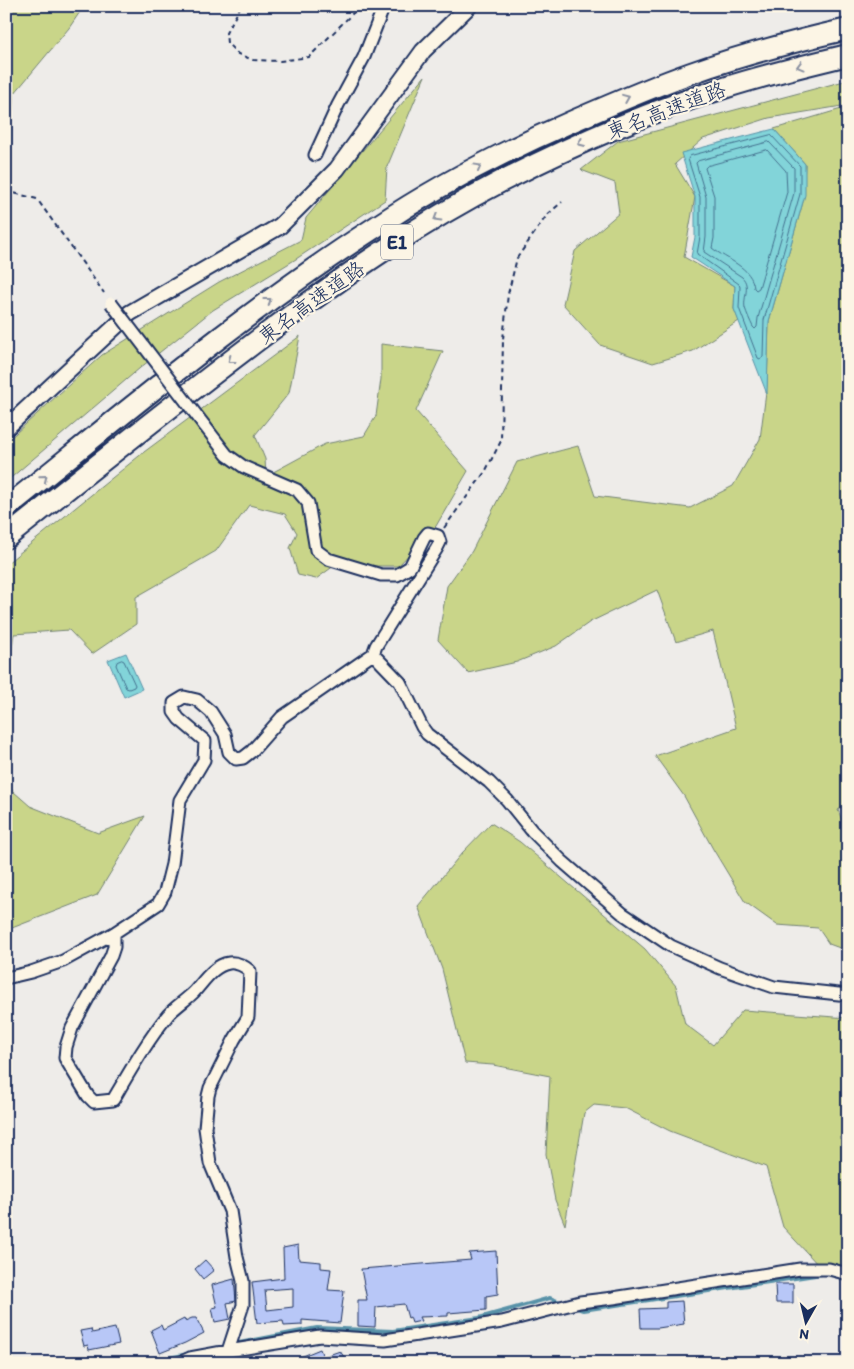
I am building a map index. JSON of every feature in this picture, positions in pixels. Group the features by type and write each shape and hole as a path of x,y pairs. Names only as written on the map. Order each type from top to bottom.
{"highway":[{"name":"東名高速道路","path":"6,508 157,387 304,274 375,226 437,189 530,140 664,83 758,52 848,29"},
{"name":"東名高速道路","path":"6,538 186,394 296,312 388,248 500,182 561,152 626,124 723,88 848,55"}],"street":[{"path":"315,155 338,105 364,57 384,6"},
{"path":"6,428 130,313 280,226 337,169 423,51 469,6"},
{"path":"6,978 63,961 158,904 166,892 172,864 180,800 204,760 205,741 179,719 174,712 174,703 184,697 197,700 211,712 225,734 229,752 236,759 243,758 252,751 282,717 373,654 376,646 440,542 438,536 428,533 410,566 397,575 381,575 328,559 316,550 308,503 297,490 244,467 227,455 111,303"},
{"path":"373,654 400,682 427,734 489,782 507,800 532,831 562,861 622,913 670,946 720,968 774,987 848,995"},
{"path":"114,932 114,947 111,956 72,1028 66,1047 65,1058 88,1096 94,1102 113,1100 143,1051 169,1014 220,966 230,963 241,964 250,971 248,1017 210,1088 205,1128 210,1163 230,1211 237,1257 243,1281 243,1305 228,1350"},
{"path":"179,1363 190,1358 228,1350 320,1336 385,1340 502,1322 580,1302 800,1269 828,1269 848,1274"}],"path":[{"path":"241,6 226,33 227,44 238,54 253,60 280,62 309,57 360,6"},
{"path":"6,191 37,199 111,303"},
{"path":"438,536 485,472 501,441 503,338 508,294 517,258 547,214 562,202"}],"green space":[{"path":"6,6 84,6 69,28 14,94 11,130 6,154"},
{"path":"425,76 387,167 385,200 296,259 213,310 140,368 6,482 6,442 102,355 219,282 301,240 306,218"},
{"path":"848,80 848,105 769,118 703,139 675,164 695,197 684,257 735,286 734,309 739,321 693,351 653,363 600,345 563,304 575,251 619,213 615,183 581,170 618,141"},
{"path":"848,107 848,803 838,810 848,835 848,951 829,944 818,928 777,925 745,902 684,796 655,756 736,728 713,631 676,642 657,590 590,622 556,646 517,662 468,673 438,640 447,586 472,551 517,462 578,446 595,496 690,508 733,486 760,439 767,385 769,321 803,202 805,164 774,129"},
{"path":"300,336 289,393 255,435 265,459 266,476 325,444 364,436 376,416 381,379 381,344 443,351 416,411 468,471 436,526 398,566 338,563 316,579 298,575 290,548 297,533 285,514 249,505 216,551 136,597 136,624 92,654 69,630 14,634 6,687 6,564 144,452"},
{"path":"6,785 30,806 98,833 145,816 97,895 12,928 6,928"},
{"path":"491,823 520,842 645,949 676,986 685,1024 713,1045 743,1010 848,1018 848,1130 839,1138 848,1142 848,1273 820,1267 783,1227 766,1167 670,1131 625,1108 594,1105 584,1113 565,1225 555,1200 546,1154 550,1076 493,1065 465,1063 442,969 418,906 462,853"}],"water":[{"path":"774,129 805,164 805,195 769,321 767,394 734,309 735,286 691,257 695,237 695,197 681,153"},
{"path":"126,653 142,689 124,697 108,660"}],"building":[{"path":"298,1245 299,1260 321,1262 321,1268 331,1269 328,1290 344,1291 340,1323 302,1320 302,1325 284,1326 283,1321 257,1323 252,1282 284,1278 283,1248","holes":["293,1288 293,1307 267,1310 265,1290"]},
{"path":"496,1251 498,1294 486,1296 486,1310 448,1313 448,1316 419,1317 421,1321 412,1323 410,1317 408,1318 404,1304 376,1307 375,1327 358,1326 358,1300 367,1300 361,1269 471,1260 469,1253"},
{"path":"205,1260 214,1270 203,1279 195,1269"},
{"path":"234,1279 236,1301 227,1303 230,1319 215,1322 212,1308 217,1307 212,1285"},
{"path":"775,1284 793,1284 793,1303 776,1303"},
{"path":"682,1301 684,1324 658,1328 641,1328 640,1309 666,1308 666,1302"},
{"path":"196,1318 204,1333 160,1353 151,1330 161,1325 163,1330 184,1319 185,1321"},
{"path":"115,1328 119,1344 89,1350 88,1345 84,1346 80,1331 91,1329 92,1333"},
{"path":"320,1349 323,1357 340,1351 348,1363 286,1363"}],"waterway":[{"path":"574,1307 583,1310 822,1274"},
{"path":"234,1344 317,1328 393,1331 479,1318 550,1298 563,1303"},
{"path":"160,1363 169,1358 188,1354"}]}
